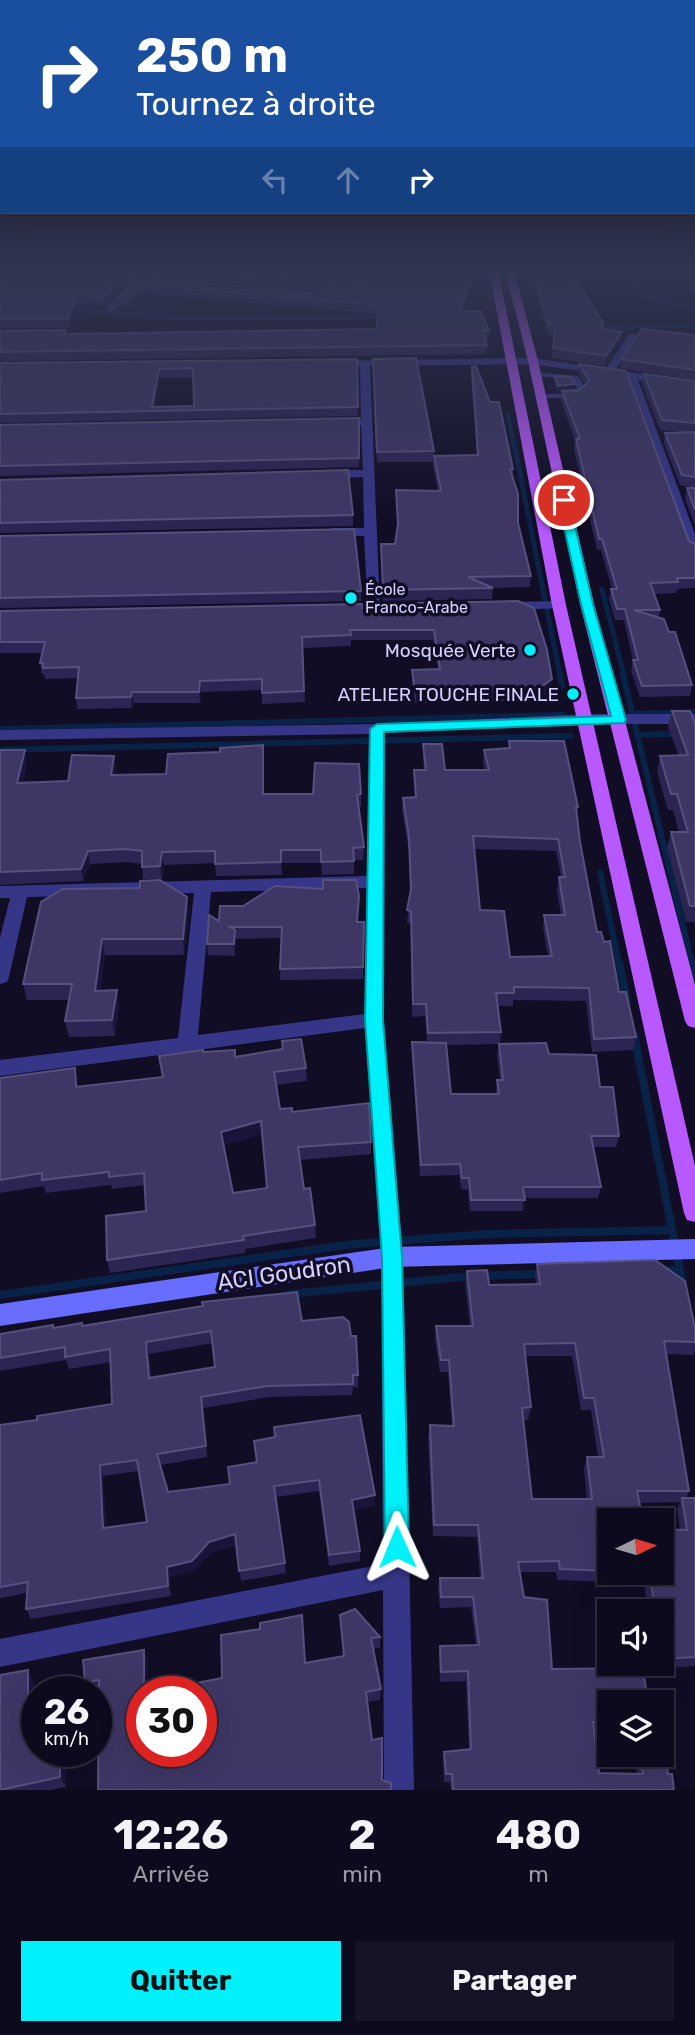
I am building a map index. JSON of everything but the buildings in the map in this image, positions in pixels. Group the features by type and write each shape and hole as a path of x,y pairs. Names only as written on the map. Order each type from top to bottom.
{"main road":[{"path":"509,354 559,605 587,719 695,1213"},
{"path":"531,354 587,604 695,1021"}],"street":[{"path":"608,373 621,354"},
{"path":"324,363 510,361 535,367 608,373 695,385"},
{"path":"365,363 373,608"},
{"path":"632,378 678,492 695,551"},
{"path":"326,422 366,422"},
{"path":"314,474 368,473"},
{"path":"315,533 370,532"},
{"path":"493,606 559,605"},
{"path":"0,736 377,729 587,719 695,719"},
{"path":"377,729 374,1020 392,1257 398,1574 398,1790"},
{"path":"0,892 374,882"},
{"path":"187,1044 203,887"},
{"path":"0,977 20,891"},
{"path":"0,1068 374,1020"},
{"name":"ACI Goudron","path":"0,1315 392,1257 695,1249"},
{"path":"0,1653 398,1574"}],"lane":[{"path":"535,367 575,378 582,390 575,396 541,396"}],"waterway":[{"path":"508,415 515,450"},
{"path":"515,448 560,676"},
{"path":"602,589 624,676"},
{"path":"560,674 562,686"},
{"path":"623,674 633,714"},
{"path":"633,714 695,712"},
{"path":"633,714 638,735"},
{"path":"0,729 563,715"},
{"path":"638,735 695,733"},
{"path":"638,735 692,964"},
{"path":"0,750 571,736"},
{"path":"600,872 619,964"},
{"path":"619,962 627,1001"},
{"path":"692,962 695,976"},
{"path":"634,1034 680,1270"},
{"path":"0,1295 354,1244 487,1234 671,1230"},
{"path":"663,1271 680,1270"},
{"path":"680,1270 683,1286"},
{"path":"290,1294 470,1276 543,1274"}],"place":[{"name":"École Franco-Arabe","path":"351,598"},
{"name":"Mosquée Verte","path":"530,650"},
{"name":"ATELIER TOUCHE FINALE","path":"573,694"}],"route":[{"path":"397,1547 392,1257 374,1020 377,729 587,719 619,720 587,604 564,500"}]}
